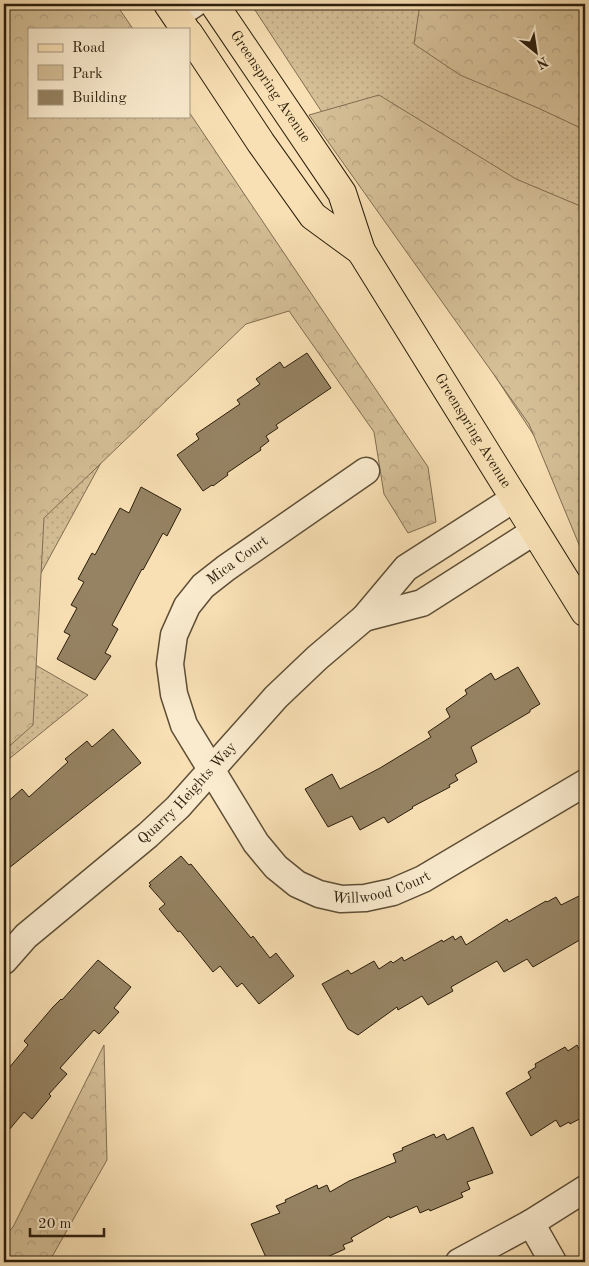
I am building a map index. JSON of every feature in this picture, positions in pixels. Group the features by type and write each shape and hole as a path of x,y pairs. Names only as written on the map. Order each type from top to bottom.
{"main road":[{"name":"Greenspring Avenue","path":"214,4 342,193 361,252 585,612"},
{"name":"Greenspring Avenue","path":"182,17 189,28"},
{"name":"Greenspring Avenue","path":"190,30 262,143 313,216 361,252"}],"street":[{"name":"Mica Court","path":"211,770 184,725 174,694 170,664 174,635 187,606 203,586 226,568 366,471"},
{"name":"Quarry Heights Way","path":"4,960 26,936 148,835 178,807 276,697 317,658 364,618 406,568 515,498"},
{"name":"Quarry Heights Way","path":"364,618 422,603 536,531"},
{"name":"Willwood Court","path":"211,770 256,843 276,867 297,884 319,894 341,899 365,898 393,892 423,879 585,783"},
{"path":"459,1262 531,1223 585,1189"},
{"path":"531,1223 553,1262"}],"green space":[{"path":"4,4 116,4 132,28 28,28 28,118 190,118 190,113 428,467 436,522 408,533 384,494 374,432 289,311 246,324 44,518 33,725 4,751"},
{"path":"251,4 585,4 585,519 552,463"},
{"path":"420,4 585,4 585,130 460,75 414,44"},
{"path":"379,95 516,179 585,208 585,559 529,424 309,115"},
{"path":"121,426 4,641 4,497"},
{"path":"4,647 88,695 4,763"},
{"path":"104,1045 107,1160 49,1262 4,1262 4,1237 13,1227"}],"building":[{"path":"307,353 331,388 276,425 278,428 266,436 269,441 260,448 261,450 227,473 228,475 213,486 203,491 177,455 199,439 196,434 240,404 237,400 260,384 256,379 280,362 284,368"},
{"path":"141,487 181,509 167,536 163,533 112,625 118,629 105,653 111,656 95,680 57,659 70,635 64,632 77,608 71,605 84,582 78,579 92,553 95,555 120,508 129,513"},
{"path":"518,667 540,704 530,710 530,712 471,747 477,762 455,775 458,780 449,785 450,787 412,807 388,823 384,817 360,830 352,816 328,827 305,789 332,774 340,789 380,768 431,737 428,732 450,717 446,709 467,694 465,690 491,673 495,680"},
{"path":"113,729 141,763 4,872 4,805 22,789 29,797 68,762 65,759 87,741 92,747"},
{"path":"181,856 189,865 191,864 251,938 253,936 270,958 276,953 294,976 259,1004 242,983 237,987 220,966 213,972 180,931 178,932 159,909 165,904 149,886 151,885 149,883"},
{"path":"585,893 585,937 533,967 527,959 504,972 497,961 451,987 453,991 428,1005 422,996 398,1010 397,1007 358,1035 348,1029 322,984 348,970 351,974 374,961 379,969 391,961 393,963 402,957 404,961 453,936 455,940 461,936 466,945 507,919 509,922 546,901 556,897 561,905"},
{"path":"98,960 131,987 114,1008 119,1012 99,1034 94,1030 60,1068 67,1074 49,1094 51,1096 32,1119 24,1112 4,1136 4,1074 28,1045 24,1041 53,1007 62,1000"},
{"path":"577,1045 585,1060 585,1116 560,1127 556,1120 531,1136 506,1093 531,1078 528,1072 536,1067 535,1064 565,1047 568,1051"},
{"path":"473,1127 493,1173 467,1182 470,1189 461,1193 463,1197 430,1211 429,1209 420,1213 417,1206 390,1218 389,1216 351,1238 353,1241 343,1245 345,1249 316,1262 268,1262 251,1224 280,1213 276,1206 286,1202 285,1200 317,1185 318,1189 327,1185 330,1192 349,1181 396,1162 393,1154 403,1150 402,1148 434,1134 436,1138 444,1134 447,1140"}]}
